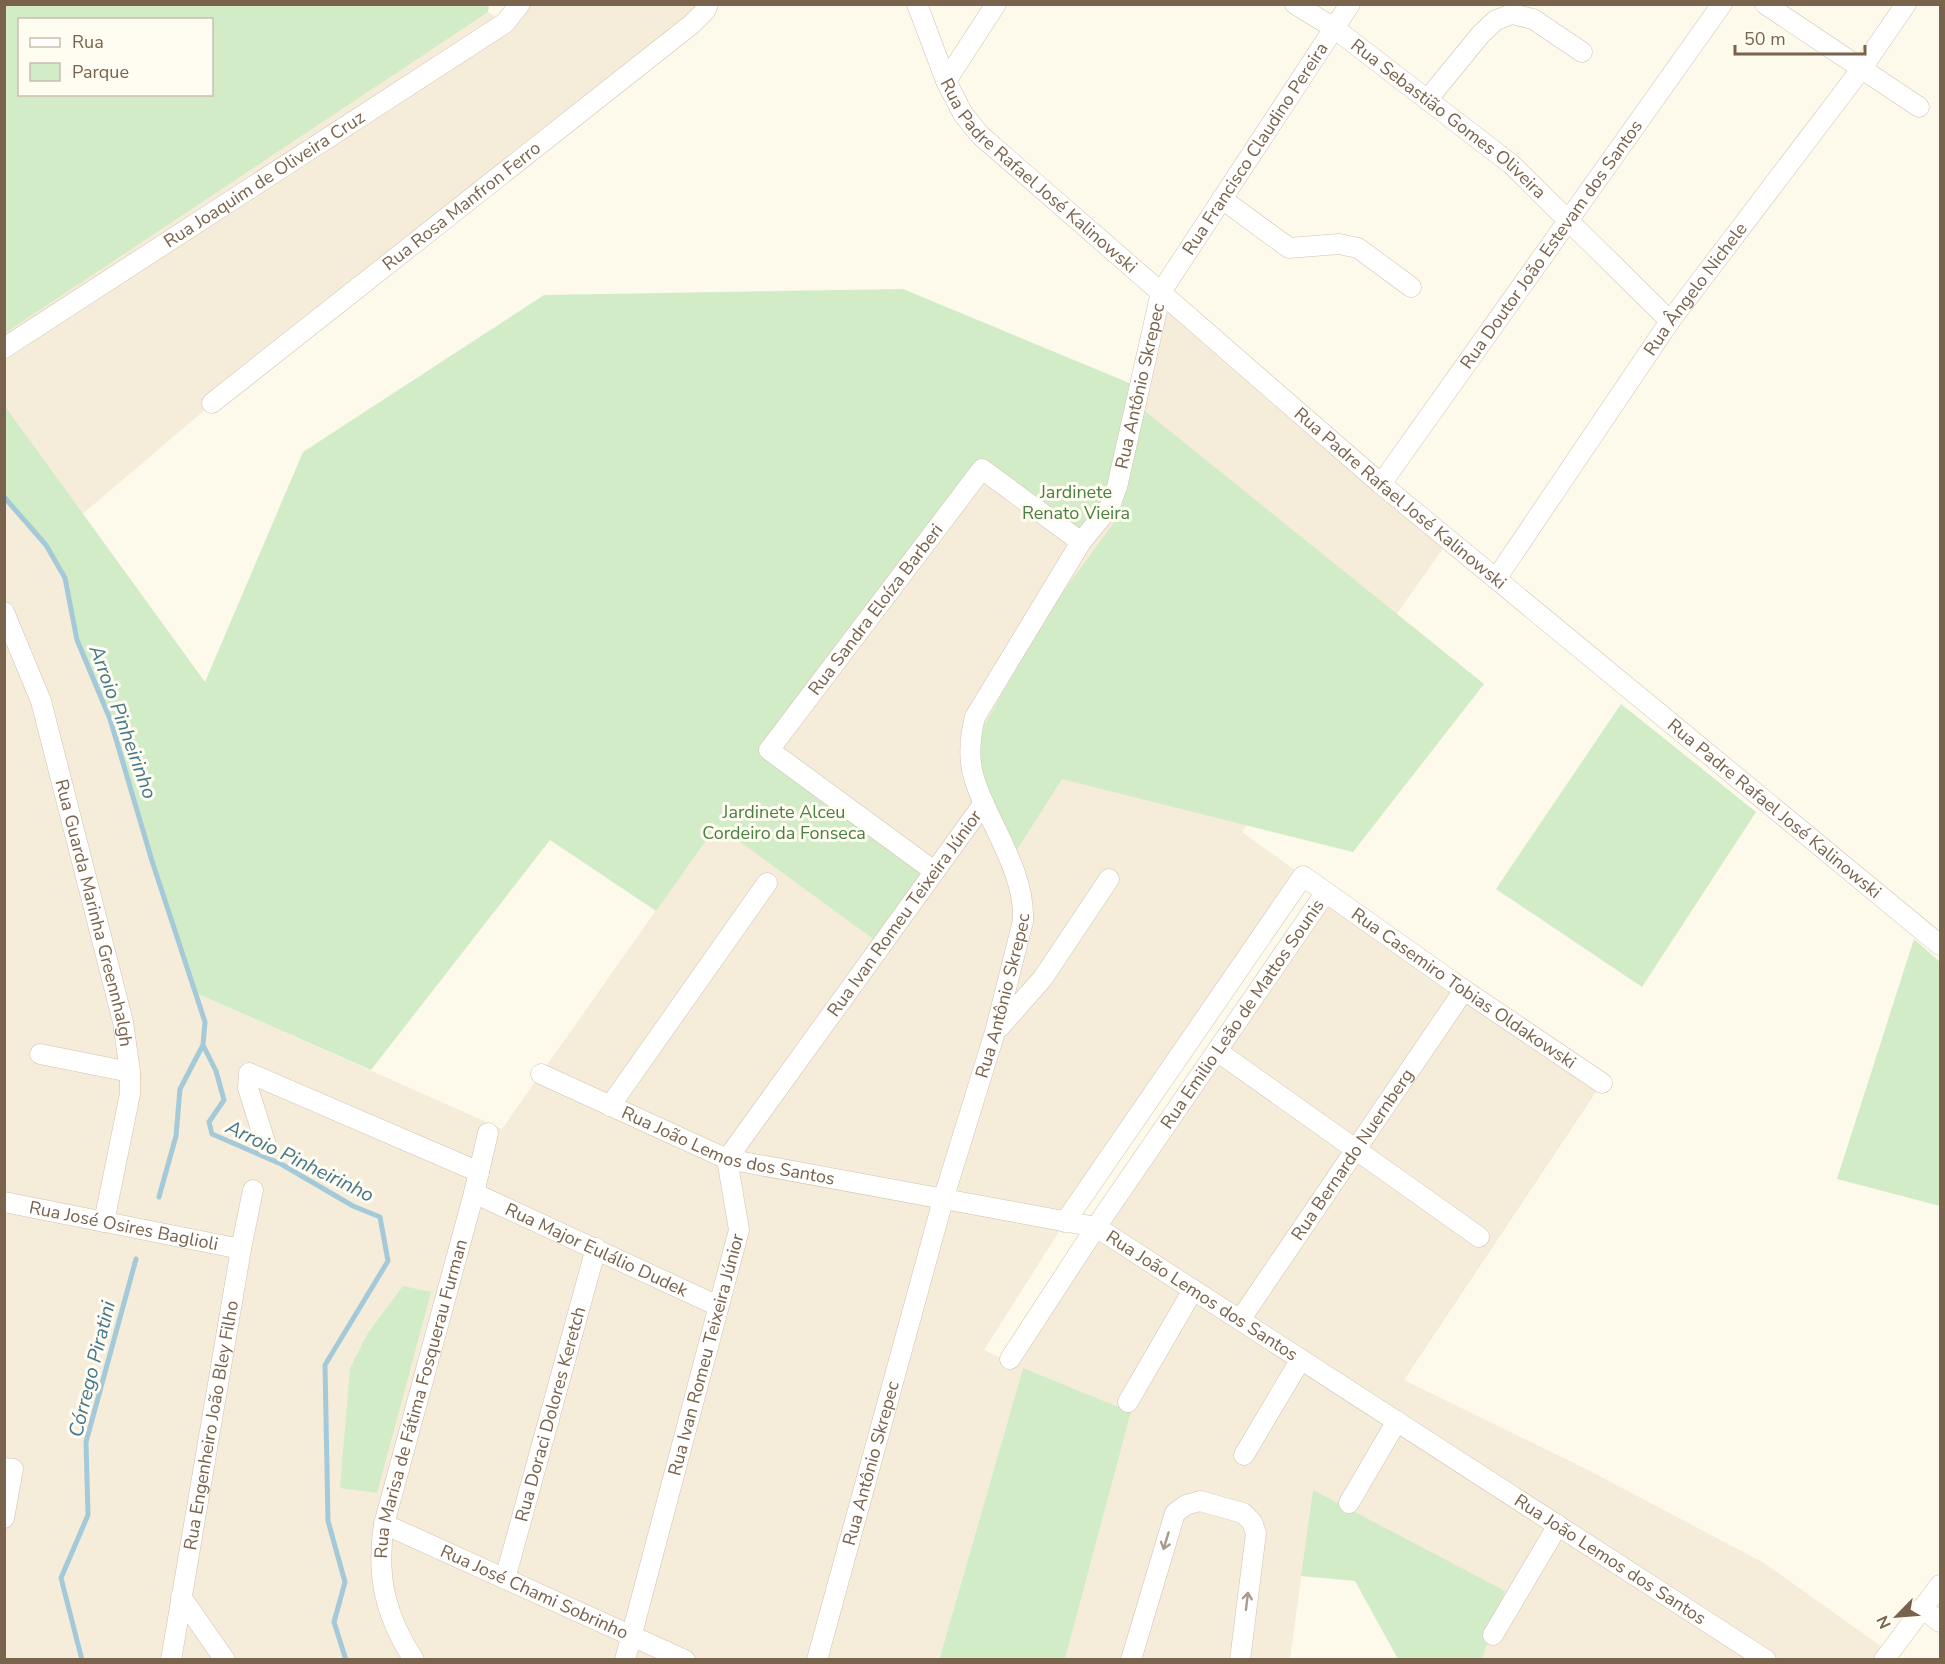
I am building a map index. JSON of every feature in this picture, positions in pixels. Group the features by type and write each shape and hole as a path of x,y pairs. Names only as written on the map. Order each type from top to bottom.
{"street":[{"name":"Rua Joaquim de Oliveira Cruz","path":"4,348 505,23 520,4"},
{"name":"Rua Rosa Manfron Ferro","path":"213,403 693,24 708,4"},
{"name":"Rua Padre Rafael José Kalinowski","path":"917,4 946,81 963,114 980,135 1381,484 1941,945"},
{"path":"946,81 996,4"},
{"name":"Rua Sebastião Gomes Oliveira","path":"1295,4 1334,28 1512,164 1670,321"},
{"name":"Rua Francisco Claudino Pereira","path":"1161,292 1350,4"},
{"name":"Rua Doutor João Estevam dos Santos","path":"1381,484 1722,4"},
{"path":"1765,4 1919,107"},
{"name":"Rua Ângelo Nichele","path":"1496,579 1670,321 1862,68 1906,4"},
{"path":"1427,100 1481,34 1496,20 1512,14 1533,19 1582,52"},
{"path":"1222,199 1289,248 1339,244 1358,248 1411,287"},
{"name":"Rua Antônio Skrepec","path":"817,1659 944,1200 995,1032 1020,934 1023,907 1016,877 974,780 971,733 975,717 1082,542 1109,508 1117,487 1161,292"},
{"name":"Rua Sandra Eloíza Barberi","path":"933,871 769,750 982,469 1082,542"},
{"name":"Rua Guarda Marinha Greennhalgh","path":"4,612 41,700 123,1022 130,1072 130,1094 104,1222"},
{"name":"Rua Ivan Romeu Teixeira Júnior","path":"625,1659 739,1230 727,1159 984,803"},
{"name":"Rua Emilio Leão de Mattos Sounis","path":"1010,1359 1096,1227 1326,892 1303,876 1065,1222"},
{"path":"995,1032 1043,978 1109,879"},
{"path":"610,1106 767,883"},
{"name":"Rua Casemiro Tobias Oldakowski","path":"1326,892 1464,990 1602,1083"},
{"name":"Rua Bernardo Nuernberg","path":"1240,1320 1464,990"},
{"path":"1217,1051 1479,1237"},
{"path":"40,1054 130,1072"},
{"path":"266,1145 248,1088 249,1073 479,1172"},
{"name":"Rua João Lemos dos Santos","path":"541,1074 727,1159 1096,1227 1766,1659"},
{"path":"1146,1104 1170,1120"},
{"name":"Rua Marisa de Fátima Fosquerau Furman","path":"414,1659 399,1638 388,1610 381,1573 380,1548 384,1524 474,1193 488,1133"},
{"name":"Rua Engenheiro João Bley Filho","path":"171,1659 253,1190"},
{"name":"Rua Major Eulálio Dudek","path":"474,1193 718,1306"},
{"name":"Rua José Osires Baglioli","path":"4,1202 241,1249"},
{"name":"Rua Doraci Dolores Keretch","path":"505,1579 596,1248"},
{"path":"1128,1402 1193,1290"},
{"path":"1244,1455 1301,1359"},
{"path":"1349,1503 1398,1422"},
{"path":"4,1518 9,1468"},
{"path":"1131,1659 1175,1513 1186,1505 1200,1501 1243,1513 1252,1522 1256,1533 1240,1659"},
{"name":"Rua José Chami Sobrinho","path":"384,1524 685,1659"},
{"path":"1493,1635 1558,1525"},
{"path":"1884,1659 1941,1585"},
{"path":"181,1597 225,1659"},
{"path":"1922,1608 1941,1622"}],"shaded area":[{"path":"5,4 476,4 505,23 520,5 708,5 213,403 46,545 65,578 77,640 110,719 152,861 196,993 502,1129 769,750 982,469 1120,473 1161,292 1449,540 1242,832 1303,876 1065,1222 984,1350 1008,1361 1326,892 1602,1083 1404,1380 1586,1469 1764,1563 1896,1659 1474,1659 1313,1490 1290,1659 1065,1659 1131,1412 1023,1368 939,1659 5,1660"}],"green space":[{"path":"5,4 489,4 488,12 5,333"},
{"path":"903,289 1139,387 1120,474 1081,542 983,469 764,757 923,875 876,941 717,825 656,911 550,840 371,1070 196,993 152,861 110,719 77,640 65,578 46,545 5,497 4,405 205,682 303,452 544,295"},
{"path":"1145,411 1484,684 1353,852 1062,779 1013,856 987,795 974,736 977,719 985,724 1047,614 1120,514"},
{"path":"1621,704 1756,812 1642,987 1496,889"},
{"path":"1914,939 1940,962 1940,1206 1837,1179"},
{"path":"403,1286 431,1292 377,1493 340,1488 350,1368 368,1333"},
{"path":"1023,1368 1131,1412 1065,1659 939,1660"},
{"path":"1313,1490 1505,1591 1482,1659 1398,1659 1355,1581 1301,1576"}],"waterway":[{"name":"Arroio Pinheirinho","path":"4,497 46,545 65,578 77,640 110,719 152,861 205,1022 203,1045 216,1071 224,1100 209,1122 212,1134 281,1164 353,1206 380,1217 388,1261 325,1365 328,1521 345,1582 334,1622 346,1660"},
{"name":"Córrego Piratini","path":"159,1197 176,1136 180,1089 203,1045"},
{"name":"Córrego Piratini","path":"82,1660 61,1578 88,1515 86,1442 136,1259"}],"park label":[{"name":"Jardinete Renato Vieira","path":"1076,502"},
{"name":"Jardinete Alceu Cordeiro da Fonseca","path":"784,822"}]}
